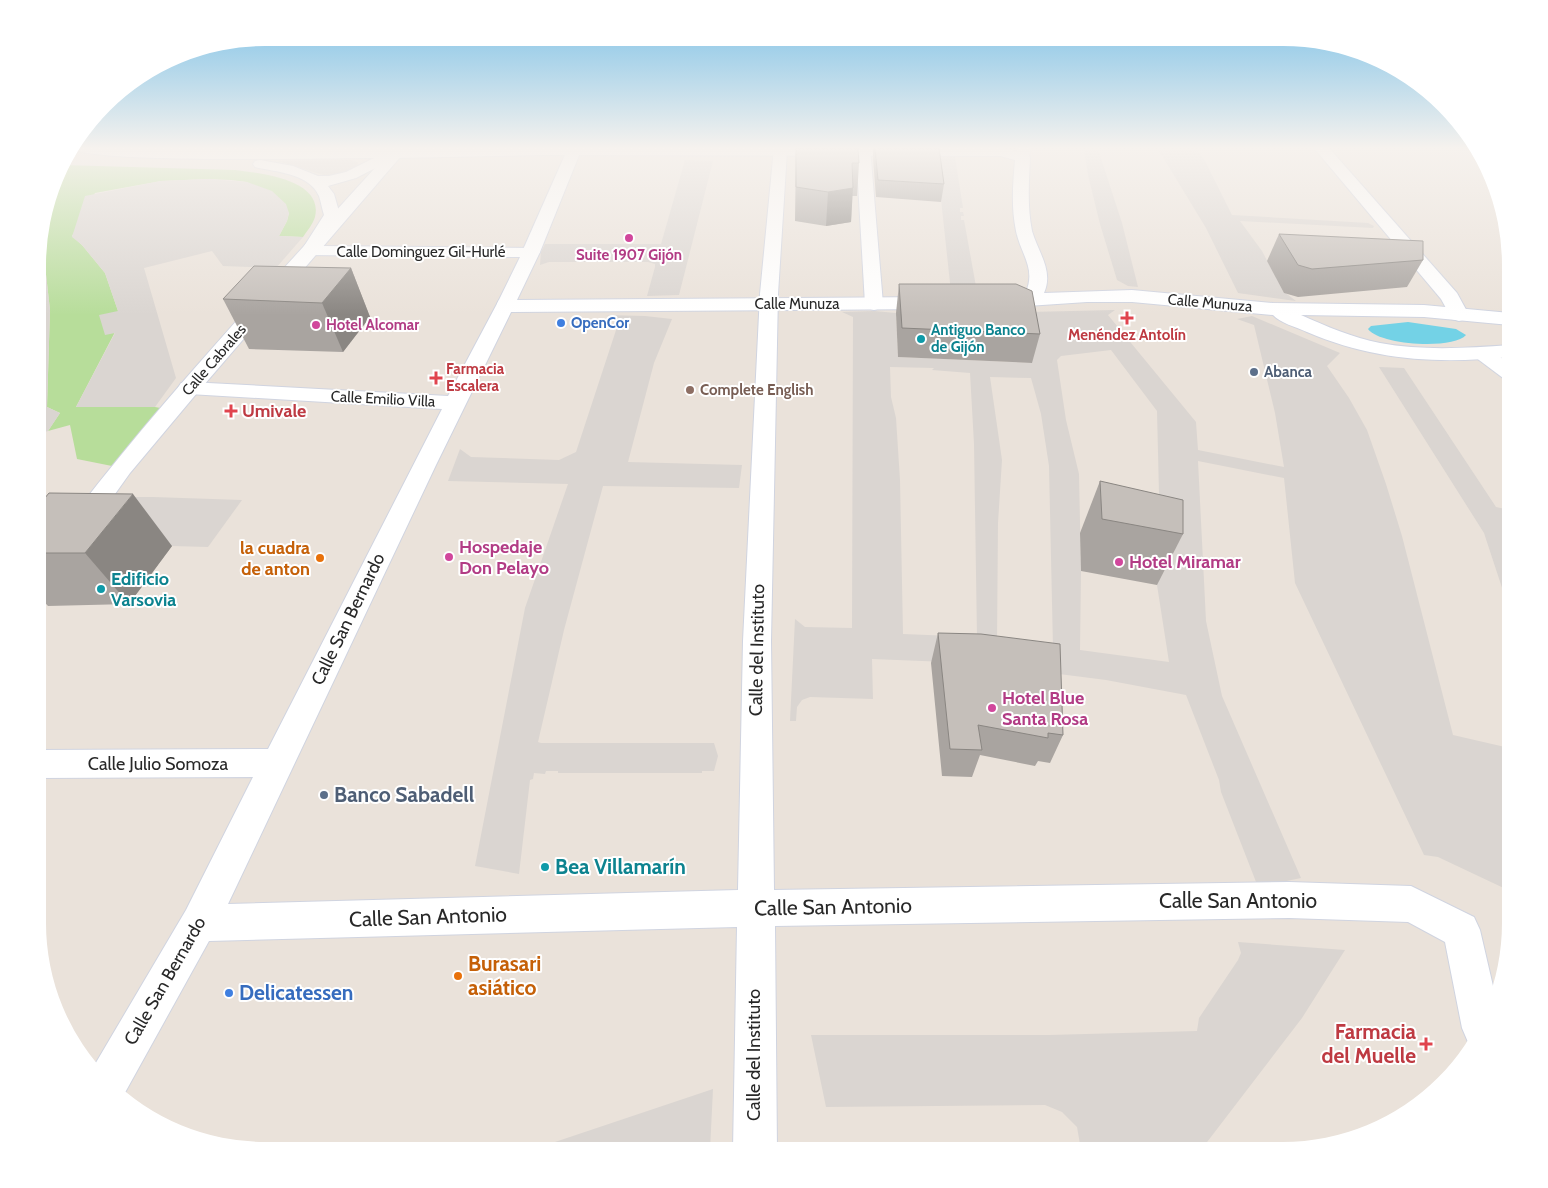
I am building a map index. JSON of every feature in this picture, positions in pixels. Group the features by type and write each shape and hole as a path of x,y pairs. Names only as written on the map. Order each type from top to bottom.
{"street":[{"path":"310,251 332,215 329,203"},
{"name":"Calle Cabrales","path":"69,539 122,468 352,203"},
{"name":"Calle San Bernardo","path":"110,1078 199,923 506,304 551,203"},
{"name":"Calle del Instituto","path":"755,1142 756,650 769,304 776,203"},
{"path":"867,203 874,304"},
{"path":"1021,203 1024,231 1040,276 1038,287 1032,300"},
{"path":"1369,203 1450,297 1462,315 1485,326 1498,336 1502,346 1485,353"},
{"name":"Calle Dominguez Gil-Hurlé","path":"310,251 531,252"},
{"path":"1040,276 1057,285 1080,293"},
{"name":"Calle Munuza","path":"976,303 1032,300 1080,293 1273,309"},
{"name":"Calle Munuza","path":"506,304 521,307 948,303"},
{"path":"1273,309 1424,311 1502,318"},
{"path":"1273,309 1314,328 1379,349 1419,354 1502,352"},
{"path":"1354,341 1343,326 1346,319 1366,309"},
{"path":"1485,353 1502,367"},
{"name":"Calle Emilio Villa","path":"190,388 456,403"},
{"name":"Calle Julio Somoza","path":"46,764 278,763"},
{"name":"Calle San Antonio","path":"199,923 755,908 1299,900 1411,904 1460,930 1480,1018"}],"green space":[{"path":"56,203 89,203 72,236 105,273 118,311 115,332 76,407 155,407 171,410 122,468 77,459 70,425 48,431 60,413 47,407 50,310 46,265 50,223"},
{"path":"276,203 315,203 314,220 303,237 279,236 289,213"}],"shaded area":[{"path":"83,203 285,203 289,213 279,236 303,237 276,268 223,266 212,251 144,268 176,378 155,407 76,407 115,333 105,335 99,315 118,311 105,273 82,245 72,237"},
{"path":"673,203 702,203 679,295 647,296 655,267 655,264 648,262 549,262 540,265 541,252 545,244 661,244"},
{"path":"941,203 962,203 963,208 960,208 960,212 963,212 964,216 961,216 961,220 964,220 977,292 951,292"},
{"path":"1095,203 1116,203 1138,287 1128,286 1117,280"},
{"path":"1191,203 1226,203 1232,215 1368,223 1374,226 1373,228 1240,221 1262,251 1283,291 1296,301 1238,293 1206,228"},
{"path":"46,274 50,310 47,407 60,413 46,432"},
{"path":"1115,310 1108,315 1196,422 1198,450 1284,467 1275,413 1254,325 1237,319 1252,316 1340,353 1327,366 1349,398 1367,430 1386,484 1402,536 1453,735 1502,746 1502,887 1438,857 1424,855 1295,583 1284,478 1198,461 1206,621 1222,696 1301,878 1258,887 1186,695 1106,680 972,663 872,659 873,699 810,697 802,700 797,707 796,721 790,721 795,619 805,627 852,628 853,317 842,312 874,311 896,313 898,357 1032,363 1025,320 1029,312","holes":["1111,350 1157,411 1159,494 1157,585 1169,662 1080,650 1079,474 1066,420 1057,360 1061,356","890,367 934,368 932,370 970,373 974,444 977,637 903,634 900,480 896,418 891,397","990,377 1031,378 1041,414 1049,466 1053,648 997,641 998,523 1002,460"]},
{"path":"605,315 672,319 654,363 628,462 742,465 739,488 603,486 564,630 538,742 714,743 718,756 714,771 702,771 702,773 558,773 558,771 546,771 545,774 534,773 533,779 530,780 519,874 475,866 525,608 568,484 448,481 460,449 471,457 559,460 576,452 619,321 615,316"},
{"path":"1379,367 1404,368 1496,507 1502,508 1502,588 1484,533"},
{"path":"129,497 242,500 208,547 172,546"},
{"path":"1238,942 1345,950 1302,1018 1207,1142 1080,1142 1077,1127 1062,1112 1045,1105 826,1107 811,1035 1049,1035 1197,1031 1199,1018 1241,953"},
{"path":"713,1089 710,1142 555,1142"}],"water":[{"path":"1408,322 1456,329 1466,335 1459,340 1447,343 1416,344 1386,339 1368,329 1371,326"}],"building":[{"path":"1279,234 1423,241 1423,260 1312,269 1298,265"},
{"path":"254,266 351,268 322,303 223,299"},
{"path":"899,284 1016,284 1032,291 1040,334 902,328"},
{"path":"1100,481 1183,500 1183,534 1102,519"},
{"path":"49,493 133,494 85,553 46,553 46,497"},
{"name":"Hotel Blue Santa Rosa","path":"938,633 981,634 1060,644 1063,735 1048,733 1048,738 978,725 982,750 950,749"}],"place":[{"name":"Suite 1907 Gijón","path":"629,238"},
{"name":"Menéndez Antolín","path":"1127,318"},
{"name":"OpenCor","path":"561,323"},
{"name":"Hotel Alcomar","path":"316,325"},
{"name":"Antiguo Banco de Gijón","path":"921,339"},
{"name":"Abanca","path":"1254,372"},
{"name":"Farmacia Escalera","path":"436,378"},
{"name":"Complete English","path":"690,390"},
{"name":"Umivale","path":"231,411"},
{"name":"Hospedaje Don Pelayo","path":"449,557"},
{"name":"la cuadra de anton","path":"320,558"},
{"name":"Hotel Miramar","path":"1119,562"},
{"name":"Edificio Varsovia","path":"101,589"},
{"name":"Hotel Blue Santa Rosa","path":"992,708"},
{"name":"Banco Sabadell","path":"324,795"},
{"name":"Bea Villamarín","path":"545,867"},
{"name":"Burasari asiático","path":"458,976"},
{"name":"Delicatessen","path":"229,993"},
{"name":"Farmacia del Muelle","path":"1426,1044"}]}
